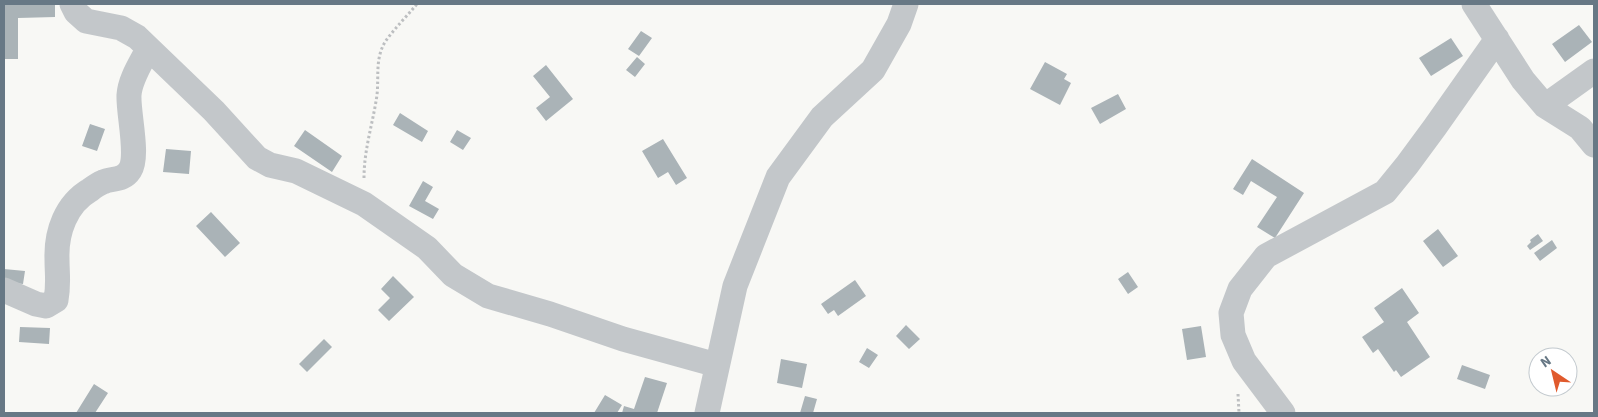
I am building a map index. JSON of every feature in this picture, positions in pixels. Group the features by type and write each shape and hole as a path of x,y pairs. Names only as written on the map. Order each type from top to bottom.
{"street":[{"path":"72,4 76,12 86,21 121,28 137,37 214,112 257,158 270,165 296,171 364,204 427,248 453,275 488,296 550,314 623,339 717,366"},
{"path":"707,413 735,286 778,178 822,117 873,70 899,24 906,4"},
{"path":"1474,4 1523,80 1545,106 1580,128 1594,145"},
{"path":"1283,413 1244,361 1233,335 1231,313 1240,289 1266,256 1385,192 1435,127 1497,39"},
{"path":"4,290 36,304 46,306 56,300 59,284 56,259 58,234 68,210 82,194 104,181 120,179 130,170 134,148 129,93 136,72 148,49"},
{"path":"1545,106 1594,71"}],"path":[{"path":"364,204 364,165 377,94 377,63 385,43 417,4"}],"building":[{"path":"4,4 55,4 55,17 18,18 18,59 4,59"},
{"path":"1579,25 1592,42 1565,62 1552,44"},
{"path":"641,31 652,38 639,56 628,49"},
{"path":"1451,38 1463,56 1431,76 1419,58"},
{"path":"637,57 645,64 635,77 626,70"},
{"path":"1045,62 1067,74 1064,79 1071,83 1060,105 1030,89"},
{"path":"546,65 573,99 546,121 536,108 550,97 533,76"},
{"path":"1118,94 1126,109 1100,124 1091,108"},
{"path":"400,113 428,131 422,142 393,125"},
{"path":"90,124 105,129 97,151 82,146"},
{"path":"305,130 342,156 332,172 294,146"},
{"path":"457,130 471,138 463,150 450,142"},
{"path":"663,139 687,178 676,185 668,172 658,178 642,151"},
{"path":"166,149 191,151 189,174 163,172"},
{"path":"1252,159 1304,193 1275,238 1257,227 1277,197 1251,181 1243,195 1233,189"},
{"path":"423,181 433,187 425,201 439,209 433,219 409,206"},
{"path":"211,212 240,243 225,257 196,226"},
{"path":"1438,229 1458,256 1443,267 1423,241"},
{"path":"1538,234 1543,241 1530,250 1527,246 1531,242 1530,240"},
{"path":"1552,240 1557,248 1540,261 1534,253"},
{"path":"4,269 25,271 23,284 4,282"},
{"path":"1128,272 1138,287 1128,294 1118,279"},
{"path":"393,276 414,297 389,321 378,310 390,298 381,289"},
{"path":"855,280 866,296 838,316 834,310 828,314 821,304"},
{"path":"1402,288 1419,313 1407,322 1430,357 1401,377 1396,370 1394,372 1378,349 1373,353 1362,337 1384,322 1374,308"},
{"path":"906,325 920,339 909,349 896,336"},
{"path":"1201,326 1206,357 1187,360 1182,329"},
{"path":"20,327 50,328 49,344 19,342"},
{"path":"324,339 332,347 307,372 299,364"},
{"path":"867,348 878,355 869,368 859,362"},
{"path":"781,359 807,364 802,388 777,383"},
{"path":"1462,365 1490,375 1485,389 1457,379"},
{"path":"645,377 667,383 657,413 622,413 624,406 634,409"},
{"path":"94,384 108,393 95,413 76,413"},
{"path":"605,395 622,405 617,413 594,413"},
{"path":"805,396 817,399 813,413 800,413"}]}
